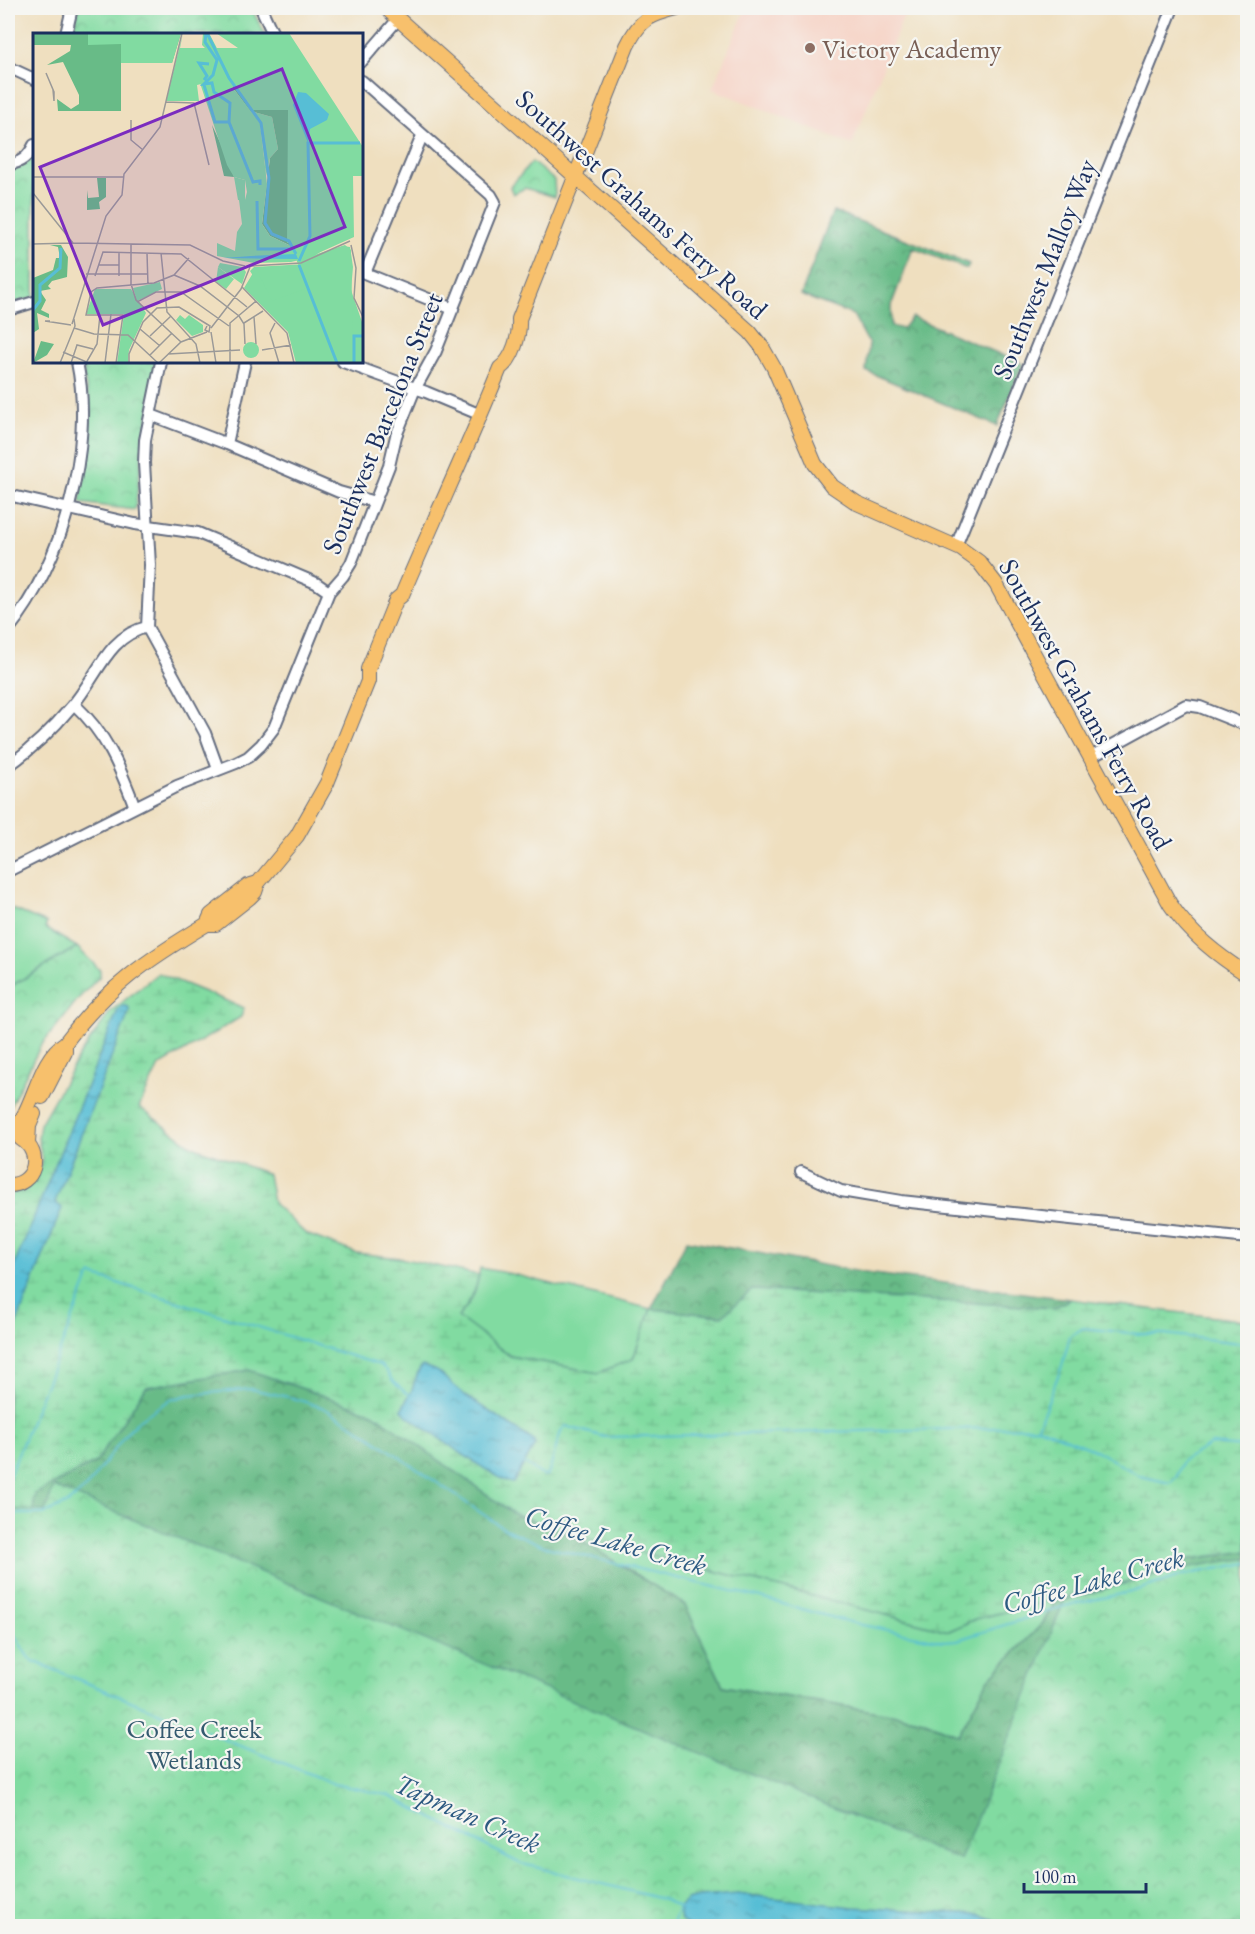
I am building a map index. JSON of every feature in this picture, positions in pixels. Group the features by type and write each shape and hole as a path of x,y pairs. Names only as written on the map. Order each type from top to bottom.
{"main road":[{"name":"Southwest Grahams Ferry Road","path":"386,8 750,332 774,368 815,465 834,488 857,503 956,546 976,559 990,574 1159,885 1182,921 1206,946 1248,975"},
{"path":"8,1137 21,1123 57,1048 65,1043 83,1020 124,978 156,955 207,924 216,924 255,892 258,883 293,841 316,804 368,681 375,673 403,603 402,595 500,368 507,363 520,330 519,319 627,46 643,14 677,8"},
{"path":"28,1144 29,1126 65,1052 65,1043"},
{"path":"8,1137 20,1138 28,1144 35,1158 32,1172 23,1182 9,1187"}],"street":[{"path":"66,33 72,8"},
{"path":"261,8 273,33"},
{"name":"Southwest Malloy Way","path":"956,546 1173,8"},
{"path":"363,60 399,18"},
{"path":"8,67 33,79"},
{"path":"363,82 422,136 363,273 453,309"},
{"name":"Southwest Barcelona Street","path":"8,871 177,786 248,757 274,728 330,592 351,563 389,466 396,436 415,389 436,351 492,212 494,199 422,136"},
{"path":"8,164 17,163 31,152 33,147"},
{"path":"8,310 33,302"},
{"path":"8,630 21,613 40,578 55,547 69,508 79,457 82,421 77,363"},
{"path":"161,363 146,440 144,463 150,575 147,627 205,733 219,769"},
{"path":"227,444 245,363"},
{"path":"346,363 481,415"},
{"path":"151,415 227,444 339,492 375,502"},
{"path":"8,495 198,534 316,583 330,592"},
{"path":"8,766 48,732 74,704 117,643 126,634 147,627"},
{"path":"74,704 102,734 123,774 135,807"},
{"path":"1091,757 1186,705 1200,707 1248,726"},
{"path":"801,1172 841,1191 901,1201 1248,1238"}],"shaded area":[{"name":"Victory Academy","path":"746,8 907,8 852,145 712,89"}],"green space":[{"path":"79,8 251,8 264,33 72,33"},
{"path":"33,156 33,297 8,306 8,171 23,166"},
{"path":"532,162 554,180 555,197 525,188 513,194 510,187"},
{"path":"833,211 969,264 967,269 913,248 891,306 891,326 902,329 912,317 1023,364 997,426 866,371 869,344 853,315 801,295"},
{"path":"81,363 159,363 144,439 135,510 80,503 91,412"},
{"path":"8,907 47,923 45,928 77,947 8,988"},
{"path":"77,947 100,970 100,976 78,999 40,1047 8,1110 8,988"},
{"path":"158,973 244,1008 241,1017 159,1066 139,1107 192,1146 268,1174 273,1203 306,1234 356,1253 400,1258 479,1275 472,1298 458,1317 510,1356 598,1373 633,1359 651,1309 722,1316 752,1290 1054,1308 1070,1299 1247,1321 1247,1551 1183,1560 1136,1580 975,1619 949,1631 570,1534 513,1513 373,1413 249,1370 146,1387 96,1462 35,1494 23,1601 486,1926 8,1863 8,1201 12,1194 25,1188 34,1180 40,1169 42,1157 38,1139 40,1124 79,1056 110,1012"},
{"path":"687,1240 866,1273 1070,1299 1055,1308 753,1290 722,1316 651,1309"},
{"path":"480,1268 651,1309 633,1359 598,1373 510,1356 457,1317 467,1306 473,1294"},
{"path":"249,1370 373,1413 513,1513 570,1534 685,1605 723,1686 920,1719 958,1735 989,1679 1043,1623 1057,1599 1136,1580 1183,1560 1247,1551 1247,1875 1088,1903 23,1601 35,1494 96,1462 146,1387"},
{"name":"Coffee Creek Wetlands","path":"54,1487 960,1860 1064,1601 1177,1570 1247,1559 1247,1926 8,1926 8,1510 45,1511"},
{"path":"570,1534 949,1631 975,1619 1057,1599 1043,1623 989,1679 958,1735 920,1719 723,1686 685,1605"}],"water":[{"path":"122,1006 127,1006 129,1012 55,1202 62,1208 8,1345 8,1281 118,1010"},
{"path":"422,1366 437,1371 466,1396 534,1441 535,1445 513,1483 505,1481 478,1465 402,1410"},
{"path":"738,1894 853,1907 979,1914 1012,1926 689,1926 681,1921 679,1907 687,1900"}],"waterway":[{"path":"8,1479 92,1275 380,1365 391,1379 410,1395"},
{"path":"1038,1426 1062,1366 1070,1336 1083,1328 1139,1334 1164,1334 1248,1344"},
{"name":"Coffee Lake Creek","path":"8,1514 43,1514 68,1503 86,1488 128,1431 140,1419 170,1400 188,1395 251,1389 293,1398 324,1408 356,1427 503,1528 546,1547 753,1596 857,1624 943,1641 957,1640 1065,1606 1135,1591 1183,1575 1248,1563"},
{"path":"523,1463 544,1476 548,1475 561,1431 565,1426 605,1437 1038,1427 1097,1451 1140,1476 1170,1483 1177,1476 1182,1461 1211,1444 1244,1447 1248,1443"},
{"name":"Tapman Creek","path":"8,1624 28,1657 33,1661 334,1784 388,1795 519,1863 662,1899 679,1907 672,1926"}],"place":[{"name":"Victory Academy","path":"810,48"}]}
